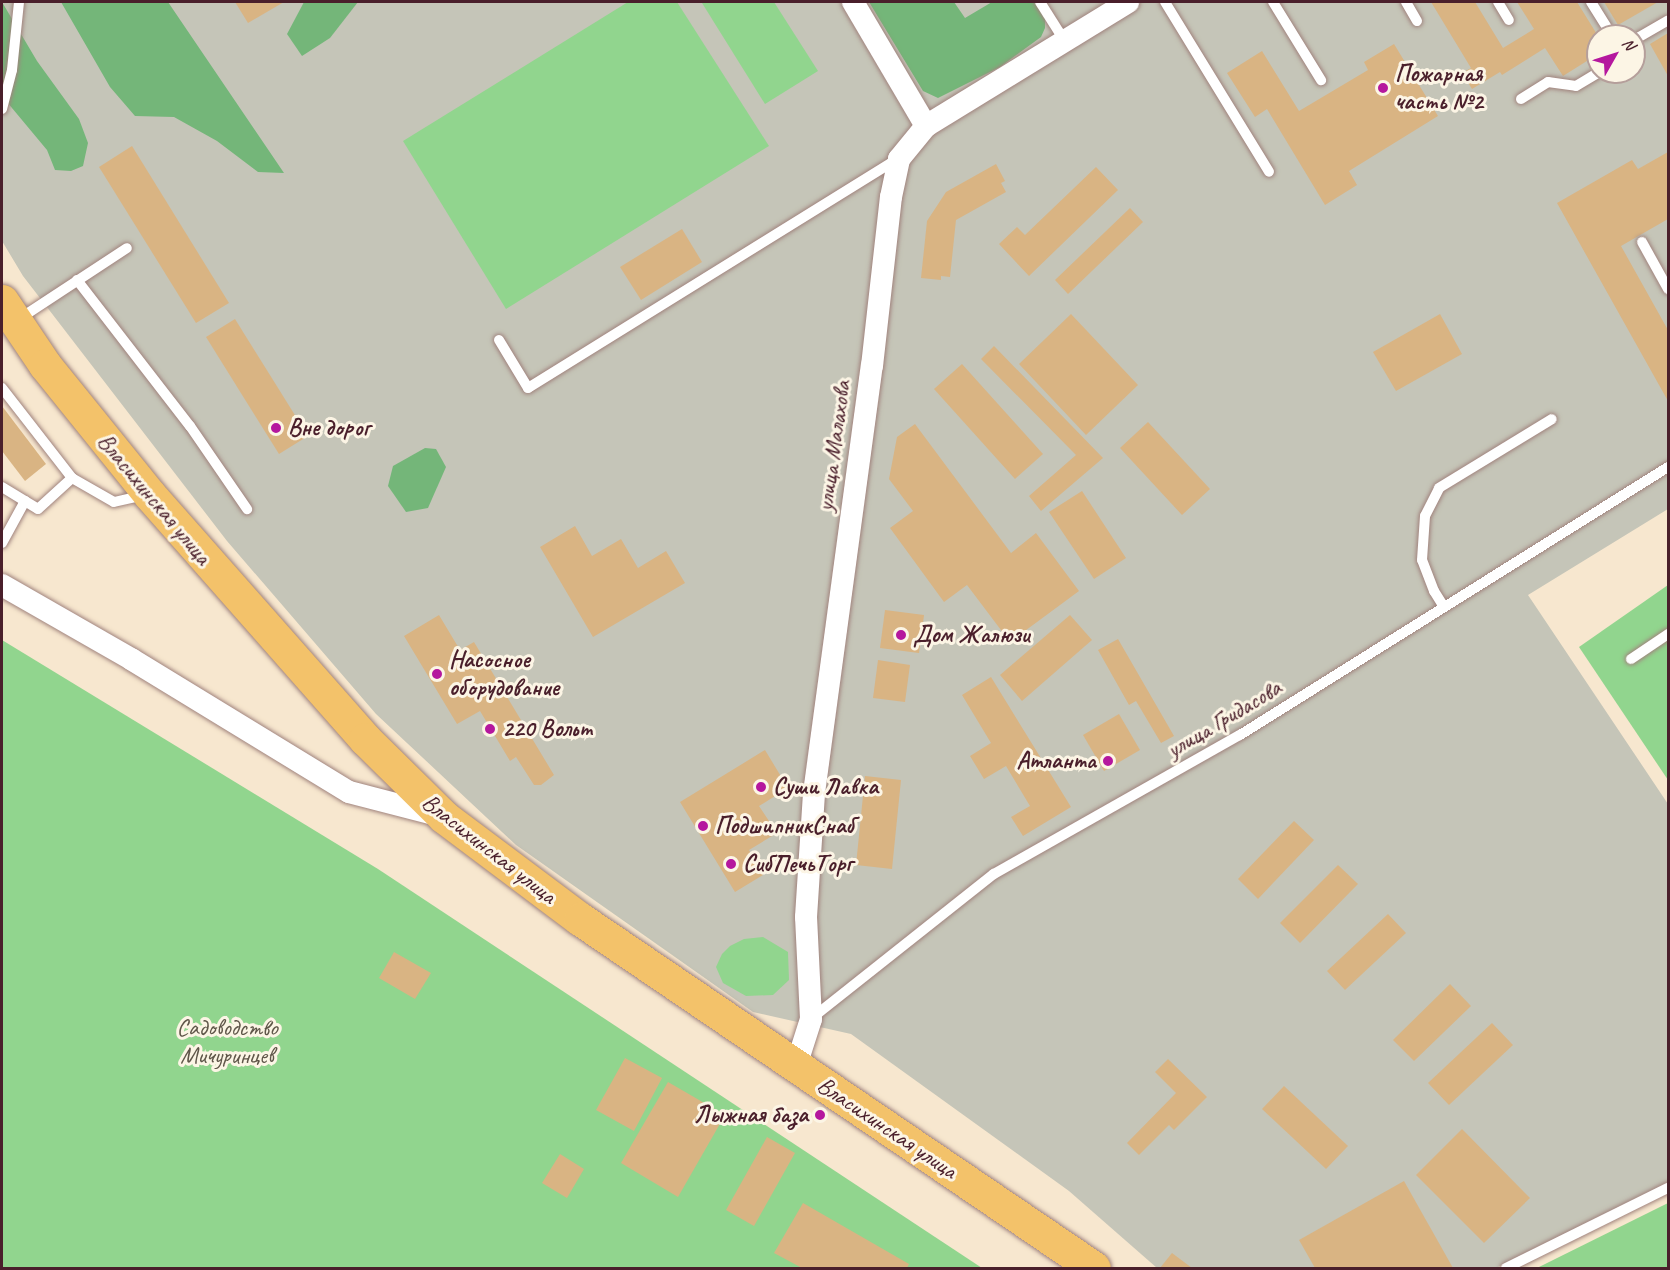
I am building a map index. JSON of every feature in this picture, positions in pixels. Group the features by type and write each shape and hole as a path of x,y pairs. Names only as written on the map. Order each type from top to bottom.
{"highway":[{"name":"Власихинская улица","path":"9,311 45,365 149,494 365,739 444,817 580,919 1094,1269"}],"street":[{"path":"853,2 926,126"},
{"name":"улица Малахова","path":"811,1019 806,917 814,793 872,366 891,196 898,159 926,126 1128,2"},
{"path":"2,585 349,792 444,817"},
{"path":"795,1066 811,1019"}],"lane":[{"path":"2,110 12,70 19,2"},
{"path":"1040,2 1064,40"},
{"path":"1165,2 1269,172"},
{"path":"1274,2 1321,80"},
{"path":"1406,2 1417,21"},
{"path":"1498,2 1509,20"},
{"path":"1591,2 1605,24"},
{"path":"1646,33 1668,20"},
{"path":"1521,99 1548,82 1576,86 1586,80"},
{"path":"499,340 528,388 898,159"},
{"path":"1642,242 1668,289"},
{"path":"9,311 77,280 127,248"},
{"path":"77,280 190,426 247,509"},
{"path":"2,388 72,478 114,502 149,494"},
{"path":"1444,607 1434,591 1422,560 1425,516 1439,488 1552,418"},
{"name":"улица Гридасова","path":"811,1019 994,874 1240,735 1668,467"},
{"path":"2,487 38,509 72,478"},
{"path":"2,543 25,501"},
{"path":"1630,659 1668,634"},
{"path":"1506,1269 1668,1188"}],"shaded area":[{"path":"2,2 1668,2 1668,509 1528,595 1668,804 1668,1183 1496,1268 1157,1268 1069,1191 851,1034 753,1012 516,845 376,714 227,541 23,276 2,241"}],"green space":[{"path":"2,2 37,61 79,119 88,143 83,166 71,171 55,170 47,150 2,96"},
{"path":"61,2 168,2 284,173 258,172 217,141 174,117 135,116 110,87"},
{"path":"304,2 358,2 330,38 302,56 287,34"},
{"path":"628,2 677,2 769,146 506,309 403,141"},
{"path":"774,2 818,71 765,104 702,3"},
{"path":"869,2 954,2 965,18 992,2 1036,2 1045,17 1045,28 1041,37 1000,67 938,98 923,91"},
{"path":"425,448 436,449 446,467 428,508 406,512 388,486 393,466"},
{"path":"1668,585 1668,780 1579,647"},
{"name":"Садоводство Мичуринцев","path":"2,640 378,869 982,1268 2,1268"},
{"path":"763,937 788,952 789,980 773,995 746,996 723,983 716,967 722,954 730,946 744,939"},
{"path":"1668,1203 1668,1268 1537,1268"}],"building":[{"path":"235,2 284,2 248,23"},
{"path":"1431,2 1475,2 1503,48 1534,29 1517,2 1577,2 1591,24 1586,24 1586,62 1563,76 1545,48 1502,75 1500,72 1472,89 1462,73 1471,68"},
{"path":"1604,2 1658,2 1620,24 1617,24"},
{"path":"1668,33 1668,76 1650,44"},
{"path":"1394,44 1438,116 1349,171 1357,185 1325,205 1267,109 1255,117 1227,73 1262,51 1299,111 1368,70 1364,62"},
{"path":"132,146 229,303 196,323 99,167"},
{"path":"1668,152 1668,219 1621,246 1668,330 1668,401 1557,203 1632,160 1638,169"},
{"path":"996,164 1005,181 1001,183 1006,192 956,220 950,277 941,276 941,280 921,278 927,221 946,192"},
{"path":"1096,167 1118,190 1029,276 999,244 1017,227 1025,235"},
{"path":"1130,208 1143,222 1068,294 1055,280"},
{"path":"682,229 702,262 641,300 620,267"},
{"path":"1071,314 1138,385 1086,435 1019,364"},
{"path":"1440,314 1462,354 1396,391 1373,352"},
{"path":"235,319 308,436 279,454 206,337"},
{"path":"994,346 1103,458 1041,511 1029,496 1076,455 981,359"},
{"path":"962,364 1043,454 1015,479 934,389"},
{"path":"2,406 46,464 25,481 2,451"},
{"path":"1148,422 1210,489 1182,515 1120,448"},
{"path":"915,424 1011,553 1036,533 1079,591 1010,642 967,585 944,602 890,528 913,511 889,479 897,437"},
{"path":"1082,491 1126,558 1094,579 1049,512"},
{"path":"575,526 592,556 621,539 638,568 666,551 685,583 593,637 540,547"},
{"path":"885,610 924,615 919,653 880,648"},
{"path":"439,615 460,650 474,642 554,775 541,785 534,785 516,757 510,761 480,711 457,724 404,636"},
{"path":"1070,615 1092,640 1022,701 1000,675"},
{"path":"1118,639 1174,736 1161,743 1136,701 1129,705 1098,650"},
{"path":"878,660 910,665 905,702 873,698"},
{"path":"991,677 1071,807 1023,836 1011,817 1030,806 1006,766 984,779 970,756 991,743 962,695"},
{"path":"1119,714 1140,750 1104,771 1083,735"},
{"path":"765,750 788,788 759,806 777,833 749,850 763,875 735,892 680,802"},
{"path":"865,776 901,780 892,869 856,865"},
{"path":"1294,821 1314,840 1258,899 1238,879"},
{"path":"1338,865 1358,884 1300,943 1280,923"},
{"path":"1388,914 1406,933 1345,990 1327,971"},
{"path":"394,952 431,973 415,999 379,978"},
{"path":"1450,984 1471,1006 1414,1061 1393,1040"},
{"path":"1492,1023 1513,1045 1449,1105 1428,1083"},
{"path":"625,1058 662,1078 634,1131 596,1110"},
{"path":"1168,1059 1207,1097 1174,1130 1169,1125 1139,1155 1127,1143 1176,1093 1155,1072"},
{"path":"668,1082 725,1115 678,1197 621,1163"},
{"path":"1284,1086 1348,1146 1326,1169 1262,1109"},
{"path":"1462,1129 1530,1198 1484,1243 1416,1175"},
{"path":"767,1137 795,1153 754,1226 726,1210"},
{"path":"560,1154 584,1169 567,1198 542,1183"},
{"path":"1404,1181 1453,1268 1315,1268 1299,1240"},
{"path":"803,1203 909,1264 907,1268 802,1268 774,1253"},
{"path":"1172,1253 1192,1268 1160,1268"}],"place":[{"name":"Пожарная часть №2","path":"1383,88"},
{"name":"Вне дорог","path":"276,428"},
{"name":"Дом Жалюзи","path":"901,635"},
{"name":"Насосное оборудование","path":"437,674"},
{"name":"220 Вольт","path":"490,729"},
{"name":"Атланта","path":"1108,761"},
{"name":"Суши Лавка","path":"761,787"},
{"name":"ПодшипникСнаб","path":"703,826"},
{"name":"СибПечьТорг","path":"731,864"},
{"name":"Лыжная база","path":"820,1115"}]}
